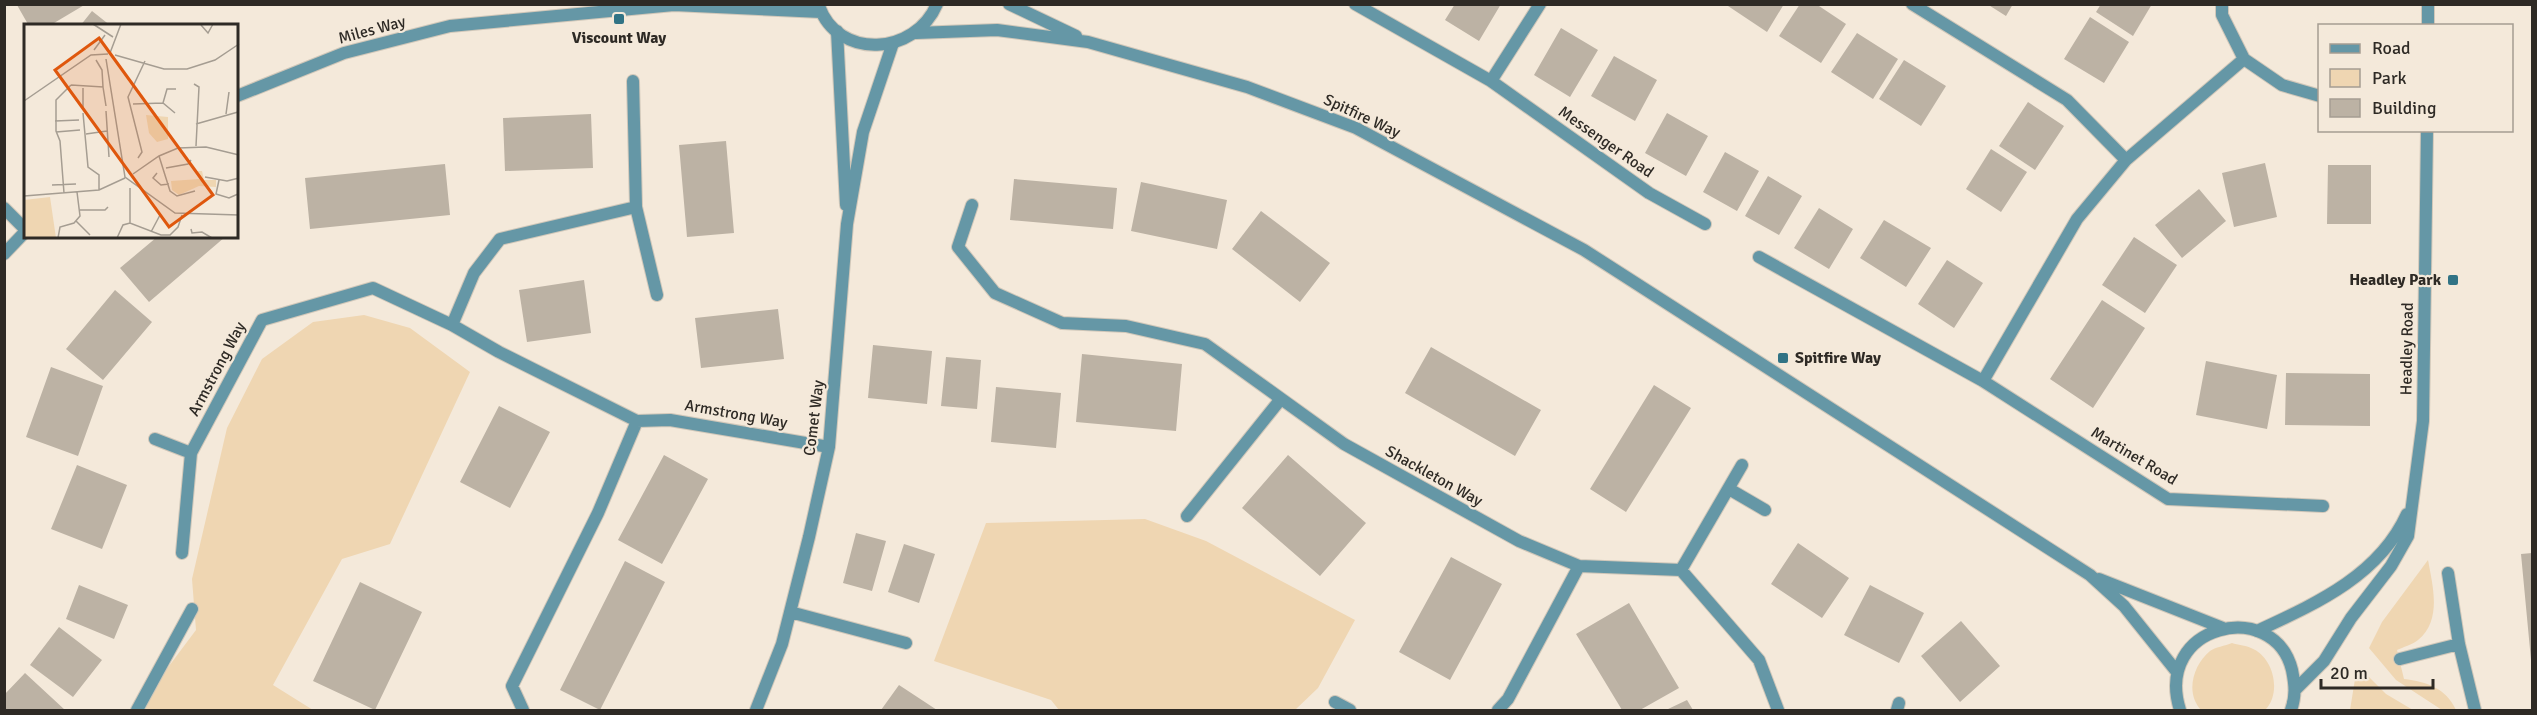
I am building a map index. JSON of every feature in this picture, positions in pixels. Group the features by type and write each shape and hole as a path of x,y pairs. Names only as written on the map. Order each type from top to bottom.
{"street":[{"name":"Miles Way","path":"521,20 593,4"},
{"name":"Miles Way","path":"238,96 344,53 450,26 674,5 820,8 837,31 856,42 880,46 916,33 931,17 937,4"},
{"name":"Spitfire Way","path":"1009,4 1088,42"},
{"path":"1491,81 1540,4"},
{"path":"1912,4 2067,100 2126,160"},
{"path":"2222,4 2222,15 2244,59 2282,86 2318,96"},
{"path":"2428,4 2428,24"},
{"name":"Messenger Road","path":"1360,6 1491,81 1649,193 1705,224"},
{"name":"Spitfire Way","path":"916,33 997,30 1088,42 1247,87 1356,128 1584,250 2090,575 2124,606 2177,672"},
{"name":"Comet Way","path":"837,31 847,224"},
{"name":"Comet Way","path":"756,711 782,644 829,447 847,224 863,132 893,43"},
{"path":"1983,381 2077,219 2126,160 2244,59"},
{"path":"633,81 636,207 657,295"},
{"name":"Headley Road","path":"2296,689 2324,661 2351,618 2391,566 2408,536 2423,421 2427,132"},
{"name":"Shackleton Way","path":"972,205 958,247 995,293 1062,323 1126,326 1206,344 1280,400 1344,444 1462,511 1520,541 1579,566 1681,570"},
{"path":"452,325 474,273 500,239 636,207"},
{"path":"4,208 24,228"},
{"path":"4,254 24,232"},
{"name":"Martinet Road","path":"1758,257 1983,381 2168,499 2323,506"},
{"name":"Armstrong Way","path":"182,553 191,453 262,320 373,288 452,325 499,352 638,421 670,420 829,447"},
{"path":"1187,516 1280,400"},
{"path":"523,711 512,686 598,513 638,421"},
{"path":"155,438 191,453"},
{"path":"1742,465 1681,570 1759,660 1778,711"},
{"path":"1729,489 1765,510"},
{"name":"Headley Road","path":"2257,631 2328,597 2369,567 2398,533 2414,496"},
{"path":"1498,711 1508,699 1579,566"},
{"path":"2448,573 2459,644 2475,711"},
{"name":"Spitfire Way","path":"2090,575 2223,628"},
{"path":"136,711 192,609"},
{"path":"790,612 906,643"},
{"path":"2177,708 2175,692 2177,672 2186,653 2203,636 2223,628 2237,627 2257,631 2276,642 2289,659 2296,689 2292,710"},
{"path":"2400,659 2459,644"},
{"path":"1335,702 1350,711"}],"green space":[{"path":"364,315 410,328 470,372 390,544 342,559 273,685 313,710 136,710 196,630 192,579 227,428 262,359 313,322"},
{"path":"1145,519 1206,541 1355,620 1318,688 1295,710 1059,710 1051,700 934,661 986,523"},
{"path":"2428,560 2434,603 2430,623 2426,632 2418,640 2397,650 2404,679 2435,687 2447,696 2456,710 2442,710 2396,680 2369,648 2382,622"},
{"path":"2232,643 2249,647 2259,653 2270,667 2274,685 2273,694 2265,710 2201,710 2196,703 2192,688 2195,671 2199,664 2212,650"},
{"path":"2360,668 2386,694 2413,710 2350,710 2356,673"}],"building":[{"path":"86,4 52,24 28,24 17,5"},
{"path":"1455,4 1501,4 1479,41 1445,20"},
{"path":"1725,4 1784,4 1767,32"},
{"path":"1800,4 1816,4 1846,24 1821,63 1779,36"},
{"path":"1987,4 2013,4 2006,16"},
{"path":"2101,4 2152,4 2133,36 2096,12"},
{"path":"92,11 108,24 82,24"},
{"path":"2090,17 2129,42 2104,83 2064,59"},
{"path":"1561,28 1598,50 1570,97 1534,75"},
{"path":"1857,33 1898,59 1873,99 1831,72"},
{"path":"1614,56 1657,80 1635,121 1591,96"},
{"path":"1904,60 1946,86 1921,126 1879,99"},
{"path":"2028,102 2064,126 2035,170 1999,146"},
{"path":"1667,113 1708,136 1686,176 1645,153"},
{"path":"591,114 593,168 505,171 503,118"},
{"path":"726,141 734,233 687,237 679,145"},
{"path":"1991,149 2027,172 2001,212 1966,189"},
{"path":"1725,152 1759,171 1737,211 1703,192"},
{"path":"2265,163 2277,217 2234,227 2222,173"},
{"path":"445,164 450,215 310,229 305,178"},
{"path":"2328,165 2371,165 2371,224 2327,224"},
{"path":"1768,176 1802,196 1779,235 1745,216"},
{"path":"1014,179 1117,188 1113,229 1010,220"},
{"path":"1141,182 1227,200 1217,249 1131,231"},
{"path":"2199,189 2226,221 2182,258 2155,225"},
{"path":"1819,208 1853,229 1829,269 1794,248"},
{"path":"1261,211 1330,263 1300,302 1232,249"},
{"path":"1884,220 1931,248 1906,287 1860,258"},
{"path":"2134,237 2177,265 2145,313 2102,285"},
{"path":"156,238 224,238 149,302 120,268"},
{"path":"1947,260 1983,283 1954,328 1918,304"},
{"path":"584,280 591,333 527,342 519,290"},
{"path":"115,290 152,322 103,380 66,349"},
{"path":"2102,300 2145,328 2093,408 2050,379"},
{"path":"778,309 784,359 701,368 695,318"},
{"path":"873,345 932,351 927,404 868,398"},
{"path":"1431,347 1541,410 1515,456 1405,393"},
{"path":"1082,354 1182,364 1176,431 1076,422"},
{"path":"946,357 981,360 977,409 941,406"},
{"path":"2206,361 2277,375 2267,429 2196,415"},
{"path":"51,367 103,386 78,456 26,437"},
{"path":"2286,373 2370,374 2370,426 2285,425"},
{"path":"1654,385 1691,408 1626,512 1590,489"},
{"path":"996,387 1061,393 1056,448 991,442"},
{"path":"499,406 550,432 510,508 460,482"},
{"path":"664,455 708,479 662,564 618,540"},
{"path":"1288,455 1366,523 1320,576 1242,508"},
{"path":"77,465 127,485 102,549 51,529"},
{"path":"856,533 886,541 872,591 843,583"},
{"path":"1798,543 1849,578 1822,618 1771,584"},
{"path":"904,544 935,554 919,603 888,592"},
{"path":"2532,553 2532,660 2531,660 2521,554"},
{"path":"1451,557 1502,584 1450,680 1399,652"},
{"path":"625,561 665,582 600,710 560,690"},
{"path":"360,582 422,612 375,710 313,681"},
{"path":"79,585 128,605 114,639 66,619"},
{"path":"1870,585 1924,613 1899,663 1844,635"},
{"path":"1629,603 1679,688 1640,710 1622,710 1576,634"},
{"path":"1961,621 2000,666 1960,702 1921,656"},
{"path":"59,627 102,660 73,697 30,665"},
{"path":"25,673 65,710 4,710 4,695"},
{"path":"899,685 937,710 881,710"},
{"path":"1687,700 1693,710 1666,710"}],"place":[{"name":"Viscount Way","path":"619,19"},
{"name":"Headley Park","path":"2453,280"},
{"name":"Spitfire Way","path":"1783,358"}]}
